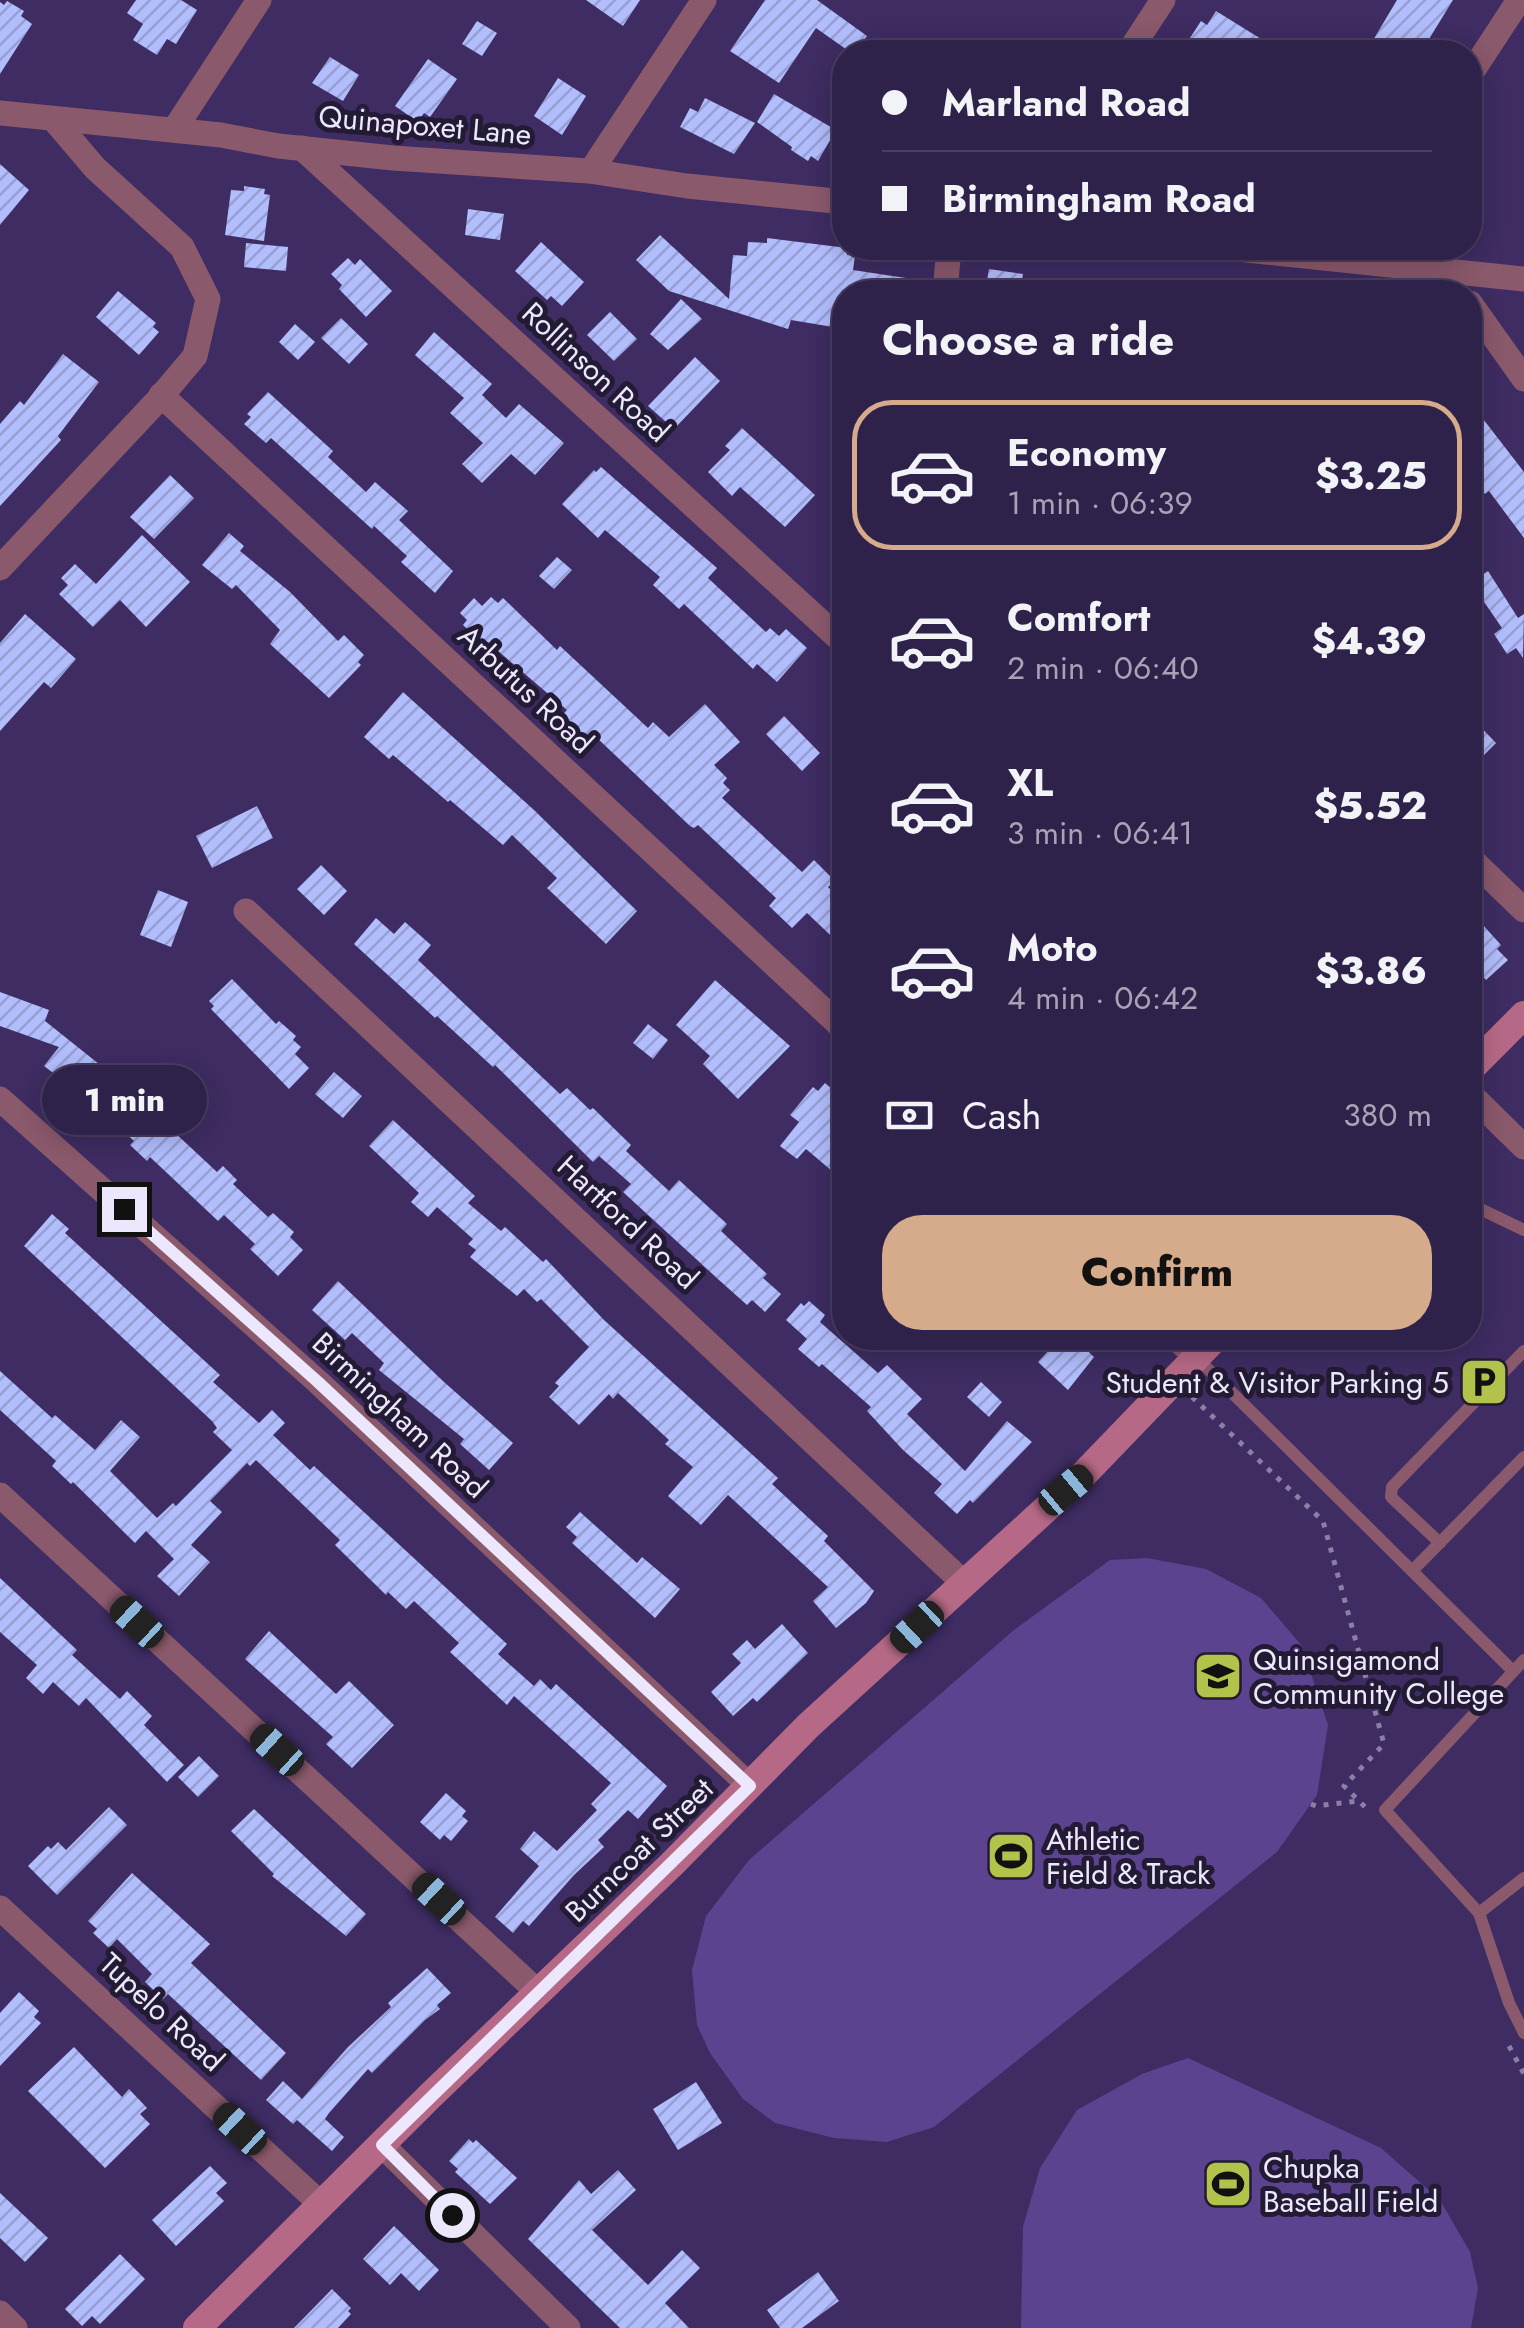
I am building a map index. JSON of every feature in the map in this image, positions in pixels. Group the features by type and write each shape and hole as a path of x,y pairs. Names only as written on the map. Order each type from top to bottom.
{"main road":[{"path":"1482,1057 1524,1015"},
{"name":"Burncoat Street","path":"197,2328 808,1726 1082,1476 1203,1350"}],"street":[{"path":"174,130 259,0"},
{"path":"592,171 704,0"},
{"path":"1137,40 1163,0"},
{"path":"1482,57 1519,0"},
{"name":"Quinapoxet Lane","path":"0,113 393,158 592,171 687,186 832,201"},
{"path":"0,568 195,356 208,299 182,247 95,168 55,120"},
{"name":"Rollinson Road","path":"302,148 832,632"},
{"path":"1376,260 1448,280"},
{"path":"1482,281 1524,279"},
{"path":"1482,320 1524,379"},
{"name":"Arbutus Road","path":"162,396 832,1018"},
{"path":"1482,870 1524,910"},
{"name":"Hartford Road","path":"246,911 965,1584"},
{"name":"Birmingham Road","path":"0,1099 318,1382 750,1786"},
{"path":"1482,1106 1524,1147"},
{"path":"0,1495 539,1992"},
{"name":"Tupelo Road","path":"0,1908 322,2206"},
{"path":"382,2145 568,2328"},
{"path":"0,2313 15,2328"}],"lane":[{"path":"1482,1210 1524,1230"},
{"path":"1209,1350 1412,1571 1513,1671"},
{"path":"1440,1544 1391,1497 1392,1487 1524,1351"},
{"path":"1412,1571 1524,1457"},
{"path":"1524,1660 1385,1810 1479,1913 1524,2034"},
{"path":"1479,1913 1524,1878"}],"path":[{"path":"1192,1397 1323,1521 1384,1744 1344,1786 1372,1814"},
{"path":"1311,1804 1358,1801"},
{"path":"1505,2038 1524,2074"}],"shaded area":[{"name":"Athletic Field & Track","path":"1147,1558 1206,1569 1261,1598 1302,1646 1328,1725 1317,1795 1277,1852 934,2127 887,2142 834,2138 775,2123 743,2099 710,2053 697,2025 692,1970 706,1916 749,1860 1014,1630 1110,1560"},
{"name":"Chupka Baseball Field","path":"1188,2058 1381,2148 1440,2200 1470,2252 1478,2288 1471,2328 1021,2328 1023,2227 1040,2168 1077,2110 1142,2074"}],"building":[{"path":"136,0 181,0 197,10 176,44 167,39 157,55 133,40 143,24 127,13"},
{"path":"586,0 640,0 623,26"},
{"path":"765,0 817,0 867,36 864,40 833,40 816,28 779,83 730,51"},
{"path":"1397,0 1453,0 1428,40 1373,40"},
{"path":"7,1 24,11 21,16 32,24 0,74 0,2 4,5"},
{"path":"1216,11 1263,40 1190,38 1201,21 1207,25"},
{"path":"477,21 497,33 482,56 462,44"},
{"path":"330,57 359,75 343,101 312,83"},
{"path":"428,59 457,79 430,117 424,113 418,122 395,106"},
{"path":"558,78 586,96 562,135 534,116"},
{"path":"774,94 832,128 832,137 818,161 811,156 808,161 757,122"},
{"path":"705,98 755,123 734,154 680,127 690,108 698,112"},
{"path":"0,164 29,190 0,225"},
{"path":"244,186 265,189 264,194 270,195 264,241 225,235 231,190 244,191"},
{"path":"468,209 504,214 500,240 465,235"},
{"path":"660,235 729,299 733,255 747,256 748,242 767,243 767,238 832,246 832,260 854,260 853,270 919,280 832,280 832,327 791,320 788,329 669,291 636,260"},
{"path":"541,242 584,282 562,306 551,296 547,300 515,271"},
{"path":"246,243 288,247 286,271 244,267"},
{"path":"348,258 355,265 360,259 392,291 366,317 339,289 342,285 331,274"},
{"path":"989,269 1023,274 1022,280 987,280"},
{"path":"118,291 156,323 153,327 159,332 139,355 96,317"},
{"path":"681,299 702,319 668,350 650,334"},
{"path":"610,312 637,339 614,361 587,335"},
{"path":"341,318 368,344 349,364 321,338"},
{"path":"295,324 315,342 298,360 279,342"},
{"path":"434,332 492,384 482,395 506,418 519,404 564,443 535,475 511,454 482,483 462,464 483,443 450,413 464,398 415,355"},
{"path":"63,354 99,382 58,436 61,440 0,506 0,424 20,401 24,405"},
{"path":"695,357 720,381 674,429 648,406"},
{"path":"268,392 333,451 328,457 366,492 375,482 408,511 399,520 453,571 435,593 401,562 407,556 374,526 372,529 271,438 266,443 244,424 251,417 247,414"},
{"path":"1482,418 1524,472 1524,538 1489,491 1485,494"},
{"path":"742,428 815,495 785,527 740,487 732,496 708,472 730,450 725,446"},
{"path":"601,467 717,568 708,578 766,632 770,628 779,636 786,629 807,648 777,682 757,664 753,669 684,604 679,609 653,585 660,577 605,530 598,538 562,504"},
{"path":"170,475 194,498 154,539 130,517"},
{"path":"229,533 244,546 240,551 290,592 338,641 344,635 364,655 358,662 361,665 329,698 270,644 280,630 236,585 232,589 202,565"},
{"path":"142,535 190,582 146,627 120,600 93,627 59,594 68,585 61,578 75,564 96,584"},
{"path":"557,557 572,570 554,589 539,576"},
{"path":"1488,571 1518,618 1524,614 1523,658 1516,648 1507,654 1494,634 1502,628 1482,599 1482,575"},
{"path":"491,597 498,603 503,598 648,728 653,722 669,737 705,704 740,742 714,765 727,778 723,783 730,790 722,798 802,872 814,860 832,878 828,887 832,891 832,937 807,913 792,928 769,906 776,898 698,825 690,826 596,737 581,746 560,725 567,710 463,625 467,620 460,613 474,598 482,606"},
{"path":"25,614 76,659 51,688 44,682 0,731 0,643"},
{"path":"403,692 534,810 637,911 606,944 547,888 557,878 512,835 503,845 393,755 389,759 364,737"},
{"path":"784,716 820,753 802,771 766,734"},
{"path":"1482,728 1496,743 1482,757"},
{"path":"257,806 273,838 212,868 196,836"},
{"path":"321,865 347,891 324,915 297,889"},
{"path":"158,890 188,902 171,947 140,935"},
{"path":"376,918 394,934 405,922 431,945 418,960 560,1094 567,1088 590,1110 593,1108 631,1145 626,1151 669,1191 679,1180 727,1224 721,1231 767,1274 763,1278 781,1294 765,1312 752,1300 747,1305 719,1280 623,1192 631,1184 599,1156 593,1162 495,1065 435,1018 354,944"},
{"path":"1482,926 1501,945 1497,949 1508,960 1486,980 1482,976"},
{"path":"232,979 276,1024 279,1021 296,1036 293,1040 301,1047 295,1054 309,1068 289,1089 211,1009 214,1006 209,1001"},
{"path":"715,980 790,1046 738,1099 703,1064 710,1056 676,1025"},
{"path":"0,992 49,1010 45,1021 114,1076 217,1172 223,1166 237,1180 233,1184 268,1217 273,1213 294,1232 290,1237 303,1250 278,1276 250,1249 255,1244 224,1215 218,1221 150,1157 147,1161 130,1145 134,1141 98,1108 94,1113 61,1087 65,1082 44,1066 59,1047 0,1026"},
{"path":"648,1024 668,1040 653,1059 633,1043"},
{"path":"334,1072 362,1096 343,1118 315,1094"},
{"path":"825,1083 832,1089 832,1171 806,1149 797,1159 780,1146 799,1122 790,1115 813,1087 818,1091"},
{"path":"393,1120 475,1196 468,1203 501,1231 505,1227 543,1262 546,1259 604,1320 778,1478 772,1484 828,1536 824,1541 874,1591 866,1603 836,1628 813,1601 828,1587 728,1495 701,1525 668,1496 693,1467 665,1444 669,1440 618,1393 613,1399 609,1394 579,1425 549,1397 559,1386 555,1383 589,1347 541,1299 537,1302 524,1289 517,1296 470,1257 476,1250 468,1244 473,1239 437,1207 428,1217 411,1202 419,1193 369,1146"},
{"path":"52,1214 69,1229 65,1233 220,1375 213,1382 259,1423 272,1410 285,1423 273,1435 310,1470 314,1466 507,1644 498,1654 534,1686 540,1679 551,1690 556,1684 667,1786 638,1819 628,1810 598,1840 604,1847 529,1926 523,1921 513,1933 495,1917 539,1866 520,1849 534,1831 557,1851 597,1810 591,1804 611,1783 514,1696 507,1705 450,1652 459,1643 414,1601 406,1609 388,1592 386,1595 335,1545 340,1540 256,1460 250,1466 247,1463 210,1501 222,1512 191,1545 210,1562 179,1596 157,1576 174,1559 146,1531 135,1543 52,1466 56,1461 0,1410 0,1371 95,1450 121,1420 140,1437 110,1471 157,1518 173,1503 176,1506 232,1450 213,1432 217,1428 212,1421 24,1246"},
{"path":"338,1281 513,1443 489,1470 460,1444 464,1439 379,1370 384,1363 352,1333 345,1340 312,1310"},
{"path":"809,1301 825,1315 820,1322 832,1333 832,1350 852,1350 878,1373 887,1365 922,1399 907,1414 965,1471 1007,1421 1032,1442 973,1503 970,1500 957,1514 934,1493 942,1484 867,1411 871,1407 822,1364 819,1367 798,1349 807,1339 786,1320 801,1303 804,1306"},
{"path":"1049,1350 1087,1350 1094,1357 1068,1390 1038,1362"},
{"path":"981,1382 1002,1402 989,1417 967,1397"},
{"path":"580,1512 637,1563 642,1557 680,1589 655,1618 572,1543 577,1537 566,1527"},
{"path":"0,1578 77,1650 72,1655 120,1699 127,1691 152,1716 144,1725 184,1765 167,1782 86,1698 79,1706 53,1682 43,1694 26,1678 37,1665 0,1632"},
{"path":"782,1624 808,1653 757,1702 753,1698 733,1716 711,1692 741,1663 732,1654 747,1640 755,1649"},
{"path":"269,1631 336,1694 349,1681 394,1725 352,1768 326,1744 333,1737 245,1659"},
{"path":"199,1756 219,1776 198,1797 178,1777"},
{"path":"446,1793 466,1811 462,1816 468,1821 451,1841 444,1835 440,1840 420,1822"},
{"path":"109,1807 127,1825 57,1895 28,1866 48,1846 51,1849 58,1842 66,1850"},
{"path":"254,1809 366,1914 346,1936 272,1876 231,1831"},
{"path":"132,1873 210,1944 191,1963 286,2053 261,2080 168,1994 163,1999 145,1982 152,1974 117,1939 109,1948 93,1933 97,1929 88,1921"},
{"path":"427,1968 451,1993 437,2005 440,2009 372,2073 368,2069 329,2113 325,2119 344,2137 332,2151 297,2120 293,2124 266,2100 283,2081 302,2099 348,2047 391,2007 388,2003"},
{"path":"19,1992 39,2011 34,2017 41,2023 0,2066 0,2013"},
{"path":"74,2047 122,2097 129,2089 147,2108 140,2114 150,2124 105,2168 28,2091"},
{"path":"696,2082 722,2123 678,2150 653,2109"},
{"path":"469,2139 473,2143 476,2140 517,2178 490,2204 455,2172 458,2169 449,2161"},
{"path":"210,2166 227,2183 216,2193 224,2201 176,2246 152,2220"},
{"path":"618,2170 636,2190 592,2230 648,2285 682,2250 700,2268 665,2303 689,2328 620,2328 528,2239 579,2180 591,2194"},
{"path":"0,2193 48,2238 25,2262 0,2238"},
{"path":"394,2226 439,2270 419,2291 401,2273 390,2285 363,2259"},
{"path":"120,2254 145,2279 100,2324 92,2316 82,2326 65,2309"},
{"path":"818,2272 839,2301 802,2328 780,2328 767,2310"},
{"path":"332,2289 351,2308 351,2314 338,2328 294,2328"}],"place":[{"name":"Student & Visitor Parking 5","path":"1484,1382"},
{"name":"Quinsigamond Community College","path":"1218,1676"},
{"name":"Athletic Field & Track","path":"1011,1856"},
{"name":"Chupka Baseball Field","path":"1228,2184"}],"route":[{"path":"124,1209 318,1382 750,1786 382,2145 452,2215"}]}
